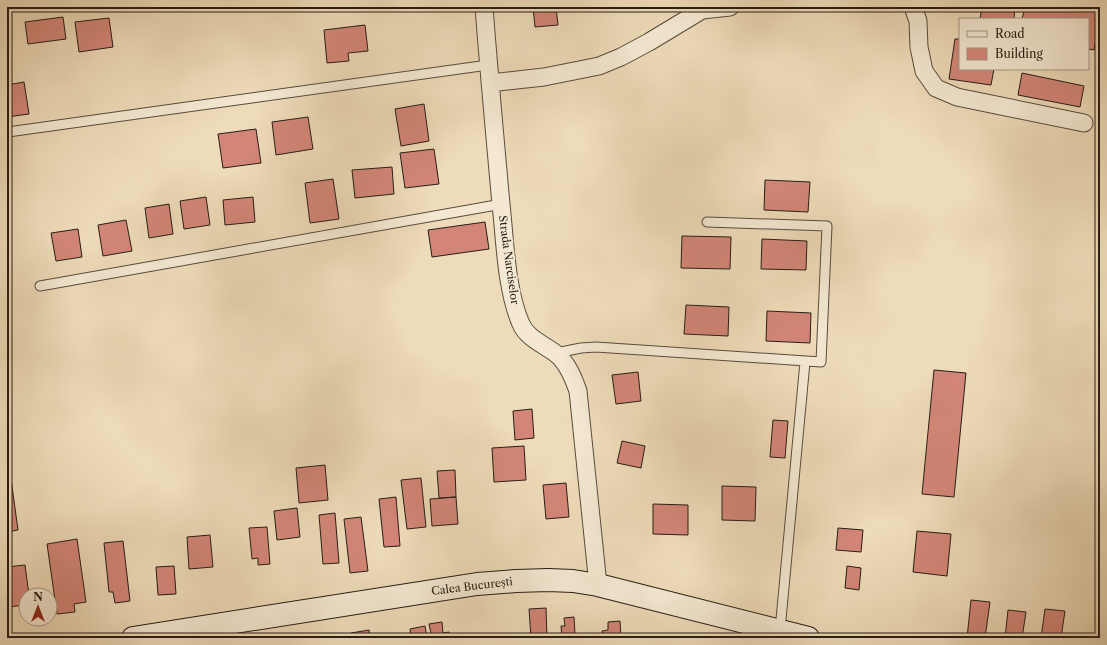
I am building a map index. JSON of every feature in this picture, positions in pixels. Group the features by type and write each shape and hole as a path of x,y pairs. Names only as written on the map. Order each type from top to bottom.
{"main road":[{"name":"Calea București","path":"133,638 476,584 548,580 598,584 808,638"}],"street":[{"name":"Strada Narciselor","path":"484,7 488,65 508,266 514,302 521,325 537,343 556,353 566,364 578,391 598,584"},
{"path":"490,83 544,77 599,66 621,57 643,45 702,8 730,7"},
{"path":"913,7 918,21 919,46 924,71 936,88 957,97 1084,123"}],"lane":[{"path":"8,132 488,65"},
{"path":"40,286 502,204"},
{"path":"556,353 581,348 596,347 821,362 827,226 707,222"},
{"path":"780,630 805,362"}],"building":[{"path":"533,7 556,7 558,25 535,27"},
{"path":"982,7 1015,7 1014,18 980,18"},
{"path":"1025,7 1081,7 1100,11 1100,20 1094,50 1089,49 1089,18 1022,18"},
{"path":"63,17 66,39 28,44 25,22"},
{"path":"109,18 113,47 79,52 75,22"},
{"path":"365,25 368,51 348,53 349,61 327,63 324,30"},
{"path":"955,39 959,39 959,70 994,70 991,85 949,79"},
{"path":"1022,73 1084,86 1080,107 1018,95"},
{"path":"24,82 29,114 7,117 7,85"},
{"path":"424,104 429,141 401,146 395,109"},
{"path":"308,117 313,149 276,155 272,122"},
{"path":"256,129 261,163 223,168 218,134"},
{"path":"434,149 439,184 405,188 400,153"},
{"path":"392,167 394,194 355,198 352,170"},
{"path":"333,179 339,219 310,223 305,183"},
{"path":"765,180 810,182 808,212 764,210"},
{"path":"206,197 210,225 184,229 180,201"},
{"path":"253,197 255,222 225,225 223,200"},
{"path":"169,204 173,234 149,238 145,208"},
{"path":"126,220 132,251 103,256 98,225"},
{"path":"485,222 489,249 432,257 428,230"},
{"path":"78,229 82,257 56,261 51,233"},
{"path":"682,236 731,237 730,269 681,268"},
{"path":"762,239 807,241 806,270 761,269"},
{"path":"686,305 729,307 728,336 684,334"},
{"path":"767,311 811,313 810,343 766,341"},
{"path":"934,370 966,373 954,497 922,494"},
{"path":"638,372 641,401 616,404 612,375"},
{"path":"532,409 534,438 515,440 513,411"},
{"path":"773,420 788,421 785,458 770,457"},
{"path":"622,441 645,446 641,468 617,463"},
{"path":"524,446 526,480 494,482 492,448"},
{"path":"325,465 328,500 299,503 296,468"},
{"path":"455,470 456,497 439,498 437,471"},
{"path":"421,478 426,527 407,529 401,480"},
{"path":"11,479 18,530 7,532 7,480"},
{"path":"566,483 569,517 546,519 543,485"},
{"path":"722,486 756,487 755,521 722,520"},
{"path":"396,497 400,546 384,547 379,499"},
{"path":"456,497 458,524 432,526 430,499"},
{"path":"653,504 688,505 688,535 653,534"},
{"path":"297,508 300,537 277,540 274,511"},
{"path":"335,513 339,563 323,564 319,515"},
{"path":"361,517 368,571 350,573 344,519"},
{"path":"267,527 270,564 258,565 258,558 252,559 249,528"},
{"path":"838,528 863,530 861,552 836,550"},
{"path":"917,531 951,534 947,576 913,572"},
{"path":"210,535 213,567 189,569 187,537"},
{"path":"77,539 86,602 74,604 75,612 58,614 58,587 53,587 47,544"},
{"path":"123,541 130,601 115,603 113,592 109,592 104,543"},
{"path":"25,565 28,587 18,587 18,606 7,607 7,567"},
{"path":"174,566 176,594 158,595 156,567"},
{"path":"847,566 861,568 859,590 845,588"},
{"path":"971,600 990,602 985,638 967,638"},
{"path":"546,608 547,638 531,638 529,609"},
{"path":"1045,609 1065,611 1061,638 1041,638"},
{"path":"1008,610 1026,612 1022,638 1005,638"},
{"path":"574,617 575,634 586,634 586,638 562,638 561,626 565,626 564,618"},
{"path":"620,621 621,638 603,638 602,631 608,630 608,622"},
{"path":"442,622 443,633 449,632 450,638 432,638 429,624"},
{"path":"425,626 427,638 411,638 410,629"},
{"path":"369,630 370,638 352,638 351,633"}]}
